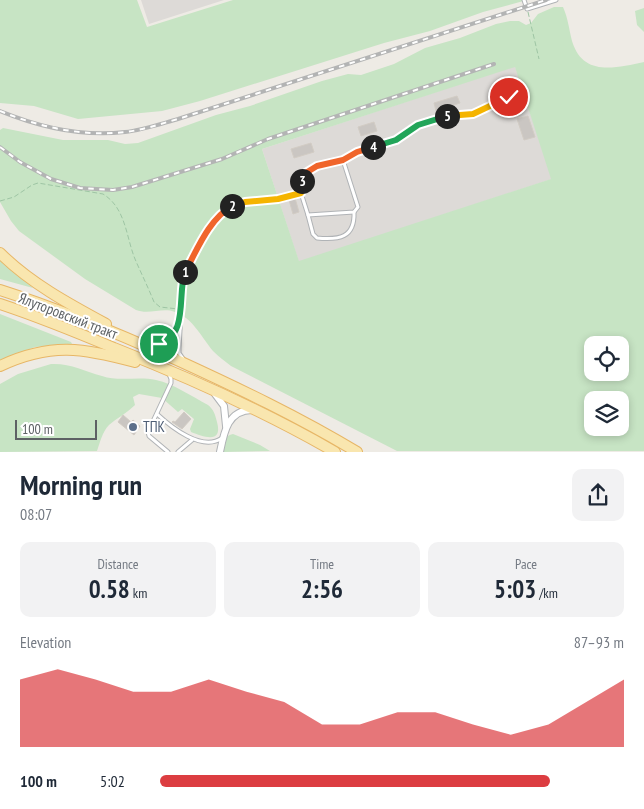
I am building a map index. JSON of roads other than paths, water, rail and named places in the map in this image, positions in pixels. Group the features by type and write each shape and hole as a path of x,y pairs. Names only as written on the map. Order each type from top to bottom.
{"main road":[{"path":"0,253 38,285 67,303 162,354"},
{"name":"Ялуторовский тракт","path":"0,290 103,329 244,391 357,452"},
{"name":"Ялуторовский тракт","path":"0,304 65,328 204,385 335,452"},
{"path":"103,329 135,339"},
{"path":"0,366 32,353 60,349 105,354 159,366"}],"street":[{"path":"204,385 222,402 226,416 226,427 220,452"},
{"path":"226,427 237,413 247,410 258,411"}],"lane":[{"path":"524,0 528,9 556,0"},
{"path":"343,160 358,207 354,212 354,224 350,232 333,240 317,238 313,234 301,193 304,174 308,171 317,166 343,160 357,152 396,140 418,125 447,116 473,114 509,97"},
{"path":"244,391 181,357 179,348 182,283 185,272 202,240 222,213 231,207 245,202 278,199 301,193"},
{"path":"308,215 354,212"},
{"path":"135,339 156,344 167,341 174,332 181,316"},
{"path":"159,366 170,376 172,381 148,432 149,436 168,452"},
{"path":"157,414 182,436 192,440 209,444 220,441 223,437"},
{"path":"178,452 192,440"}],"railway":[{"path":"0,111 30,122 77,132 109,133 138,130 178,119 546,0"},
{"path":"0,147 20,162 51,179 80,188 113,190 132,187 222,159 268,139 494,64"}],"place":[{"name":"ТПК","path":"133,427"}]}
